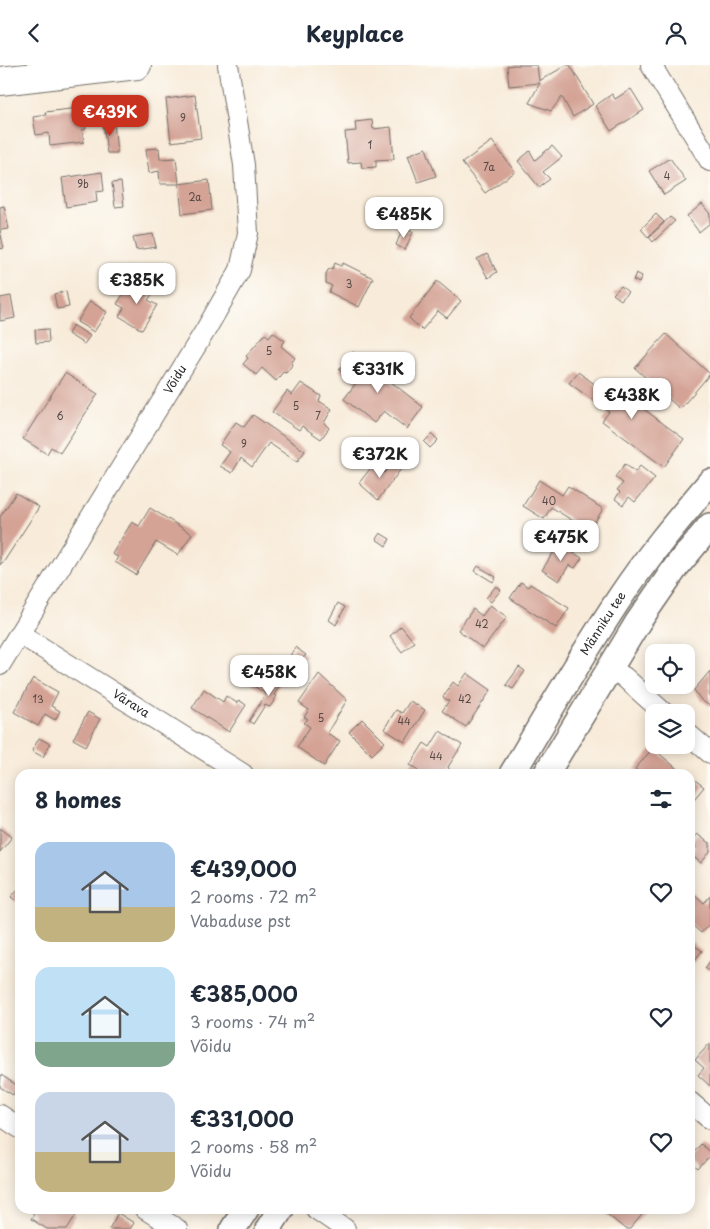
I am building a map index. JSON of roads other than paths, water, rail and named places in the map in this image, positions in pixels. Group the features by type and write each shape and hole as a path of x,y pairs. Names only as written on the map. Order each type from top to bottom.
{"highway":[{"path":"0,81 137,65"}],"street":[{"name":"Võidu","path":"3,656 20,634 240,270 248,233 244,165 228,65"},
{"path":"651,65 710,161"},
{"name":"Männiku tee","path":"515,769 619,598 655,548 710,482"},
{"path":"549,769 638,622 676,567 710,526"},
{"name":"Värava","path":"20,634 235,769"},
{"path":"609,668 624,677 654,704"},
{"path":"695,740 710,753"},
{"path":"695,1106 710,1119"},
{"path":"0,1115 15,1125"},
{"path":"153,1214 177,1229"},
{"path":"233,1229 243,1214"},
{"path":"268,1229 278,1214"},
{"path":"323,1214 345,1229"}]}
